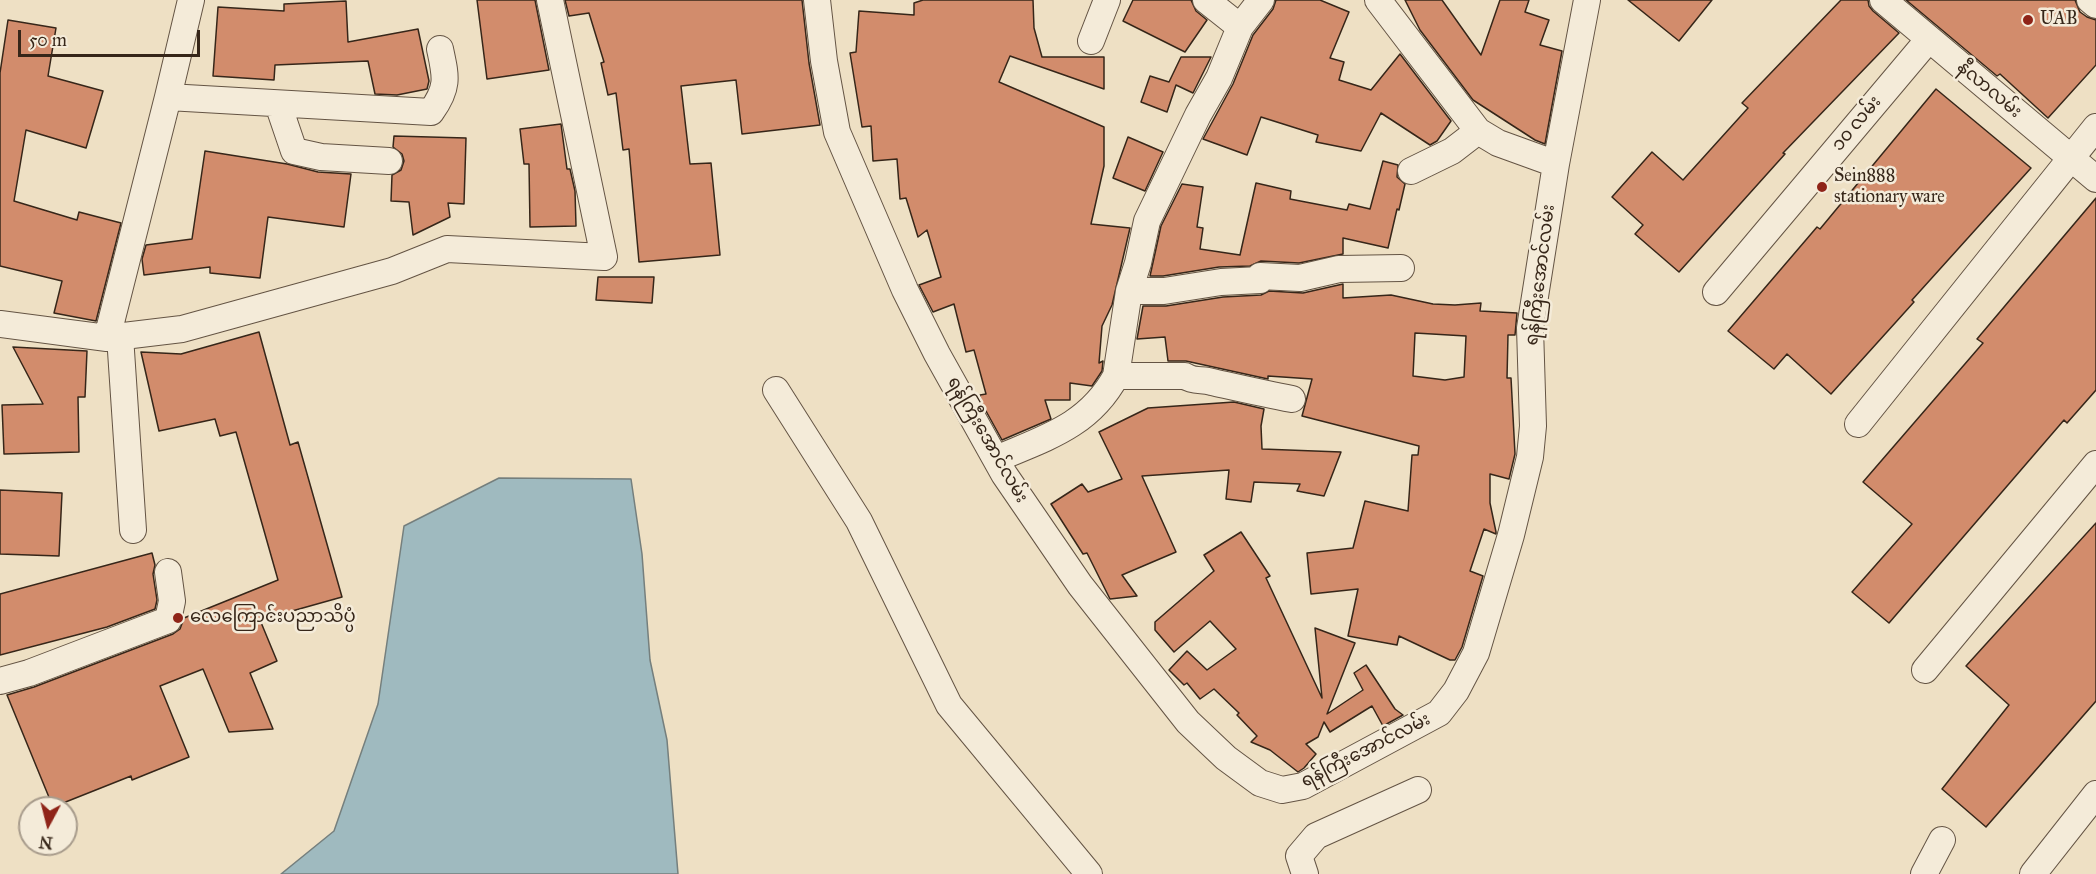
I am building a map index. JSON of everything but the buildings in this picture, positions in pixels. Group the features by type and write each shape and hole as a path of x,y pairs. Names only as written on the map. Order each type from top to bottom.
{"street":[{"path":"134,530 114,337 191,0"},
{"path":"0,324 114,337 182,329 393,271 447,249 604,257 550,0"},
{"name":"ရန်ကြီးအောင်လမ်း","path":"817,0 824,61 837,132 905,290 937,354 1004,474 1080,585 1188,723 1226,758 1260,783 1282,790 1303,786 1439,713 1456,691 1476,653 1511,535 1530,457 1533,426 1530,328 1556,164 1587,0"},
{"path":"1091,41 1107,0"},
{"path":"1206,0 1240,27"},
{"path":"996,459 1070,427 1096,403 1116,376 1129,291 1147,221 1198,115 1219,78 1240,27 1261,0"},
{"path":"1378,0 1478,131 1498,143 1556,164"},
{"name":"နီလာလမ်း","path":"1883,0 2096,179"},
{"path":"2090,0 2096,5"},
{"name":"၁၀ လမ်း","path":"1716,292 1929,39"},
{"path":"168,98 431,112 439,101 446,78 440,49"},
{"path":"278,104 294,151 321,157 388,161"},
{"path":"1858,424 2096,127"},
{"path":"1411,171 1452,151 1478,131"},
{"path":"1129,291 1164,291 1221,282 1260,280 1260,276 1300,278 1339,269 1401,268"},
{"path":"1116,376 1185,376 1192,381 1208,381 1292,399"},
{"path":"776,390 859,521 949,705 1089,874"},
{"path":"1925,670 2096,465"},
{"path":"0,681 29,673 168,620 172,601 168,572"},
{"path":"1305,874 1299,856 1316,836 1418,790"},
{"path":"2033,874 2096,794"},
{"path":"1923,874 1942,840"}],"water":[{"path":"499,478 631,479 642,554 650,660 667,740 678,874 281,874 334,831 378,704 404,526"}],"place":[{"name":"UAB","path":"2028,20"},
{"name":"Sein888 stationary ware","path":"1822,187"},
{"name":"လေကြောင်းပညာသိပ္ပံ","path":"178,618"}]}
